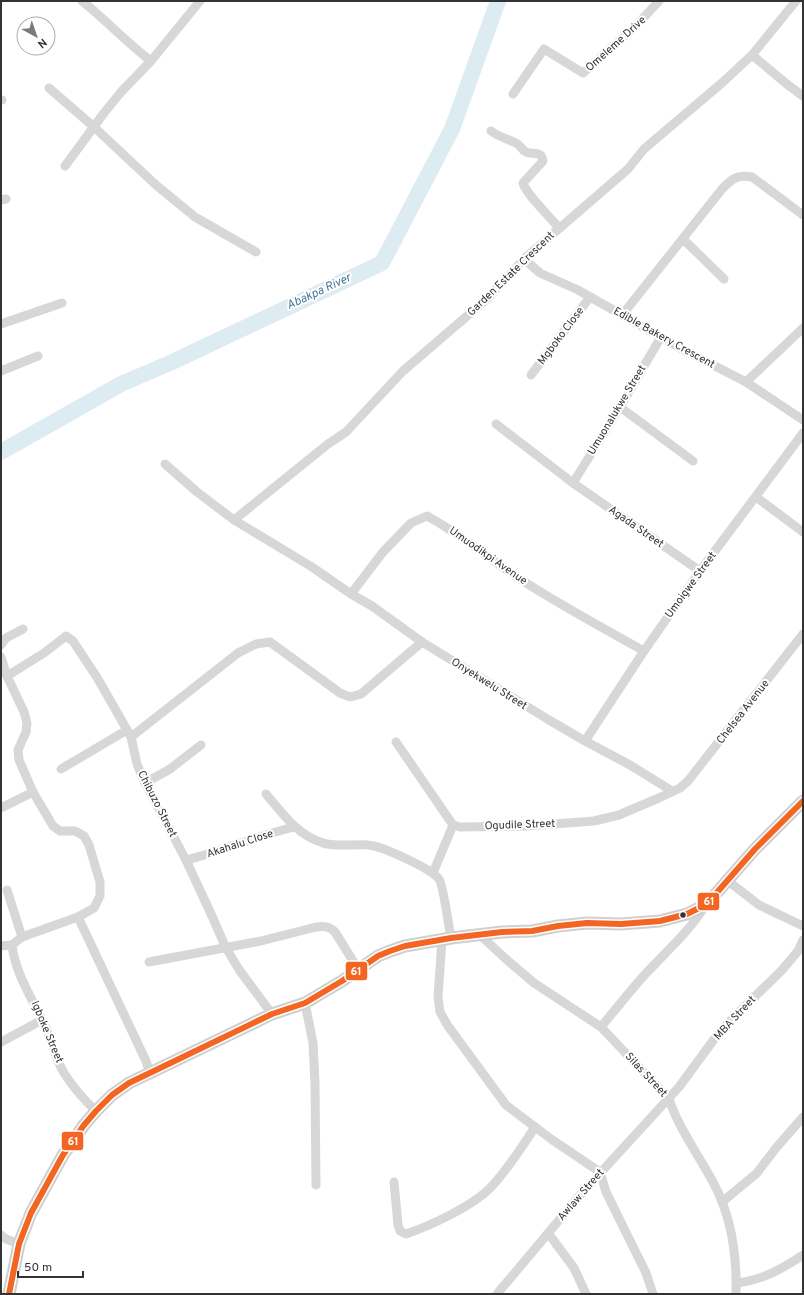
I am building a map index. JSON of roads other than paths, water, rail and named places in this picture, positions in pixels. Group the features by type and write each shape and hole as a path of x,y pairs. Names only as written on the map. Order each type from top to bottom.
{"main road":[{"path":"10,1294 19,1244 31,1213 64,1155 84,1125 112,1096 129,1084 272,1014 305,1003 342,981 378,956 405,946 502,932 532,931 558,926 660,921 687,914 706,905 755,849 802,805"}],"street":[{"path":"82,1 102,17 132,46 152,61"},
{"path":"65,166 121,92 152,61 200,1"},
{"name":"Omeleme Drive","path":"513,94 544,48 548,52 583,73 634,28 659,1"},
{"name":"Garden Estate Crescent","path":"234,520 328,444 346,432 403,370 488,298 524,259 628,169 644,149 723,82 752,55 796,1"},
{"path":"752,55 782,81 803,96"},
{"path":"49,88 94,127 156,185 195,217 256,252"},
{"path":"491,131 517,144 526,152 538,154 542,157 543,161 523,183 530,194 559,228"},
{"path":"623,314 668,255 683,239 722,189 733,178 743,175 752,177 803,215"},
{"path":"683,239 724,279"},
{"name":"Edible Bakery Crescent","path":"524,259 540,273 578,290 623,314 661,337 746,382 803,420"},
{"name":"Mgboko Close","path":"531,375 590,297"},
{"path":"1,324 62,303"},
{"path":"746,382 803,328"},
{"name":"Umuonalukwe Street","path":"573,483 661,337"},
{"path":"1,371 38,356"},
{"path":"620,407 693,461"},
{"name":"Agada Street","path":"496,424 573,483 700,571"},
{"name":"Umoigwe Street","path":"585,741 644,651 700,571 803,432"},
{"name":"Onyekwelu Street","path":"165,464 197,492 234,520 312,567 351,594 372,606 422,642 585,741 676,789"},
{"path":"756,497 803,532"},
{"name":"Umuodikpi Avenue","path":"351,594 388,547 411,523 427,516 446,526 522,580 560,604 644,651"},
{"path":"1,645 6,638 23,629"},
{"name":"Chelsea Avenue","path":"676,789 688,781 697,771 803,634"},
{"name":"Chibuzo Street","path":"7,676 44,653 66,636 73,641 98,679 129,734 137,764 145,782 186,860 226,948 240,971 272,1014"},
{"path":"61,769 129,734 238,653 256,644 270,642 340,693 350,697 361,694 422,642"},
{"path":"1,657 7,676 24,712 27,723 26,732 18,750 19,760 33,792 53,826 60,831 75,831 84,836 89,845 100,882 100,896 94,908 78,917 22,937 12,945 1,946"},
{"path":"396,742 453,825 433,872"},
{"path":"145,782 170,769 201,745"},
{"name":"Ogudile Street","path":"453,825 460,827 528,826 594,821 619,815 676,789"},
{"path":"1,808 33,792"},
{"path":"266,794 294,827 311,839 324,844 369,845 384,849 433,872 440,880 447,939 438,997 440,1012 448,1026 506,1105 600,1172 606,1192 646,1273 653,1294"},
{"name":"Akahalu Close","path":"186,860 210,854 271,833 294,827"},
{"path":"728,881 759,905 803,926"},
{"path":"6,890 22,937"},
{"path":"602,1027 641,979 686,933 706,905"},
{"path":"78,917 146,1061 150,1073"},
{"path":"149,962 261,941 324,926 330,927 335,932 358,969"},
{"name":"Silas Street","path":"480,935 534,983 602,1027 668,1099 674,1114 714,1183 722,1202 728,1221 734,1253 736,1294"},
{"name":"MBA Street","path":"668,1099 679,1087 714,1038 794,956 803,940"},
{"name":"Igboke Street","path":"12,945 13,956 19,971 42,1020 64,1073 96,1111"},
{"path":"305,1003 313,1043 316,1185"},
{"path":"1,1042 42,1020"},
{"name":"Awlaw Street","path":"497,1294 600,1172 668,1099"},
{"path":"722,1202 757,1173 803,1117"},
{"path":"394,1182 398,1225 400,1231 406,1234 460,1209 491,1187 520,1149 535,1126"},
{"path":"548,1233 574,1268 586,1294"},
{"path":"1,1235 6,1239 19,1244"},
{"path":"736,1283 764,1277 784,1268 803,1255"}],"waterway":[{"name":"Abakpa River","path":"1,452 121,384 170,363 382,263 452,129 498,1"}]}
